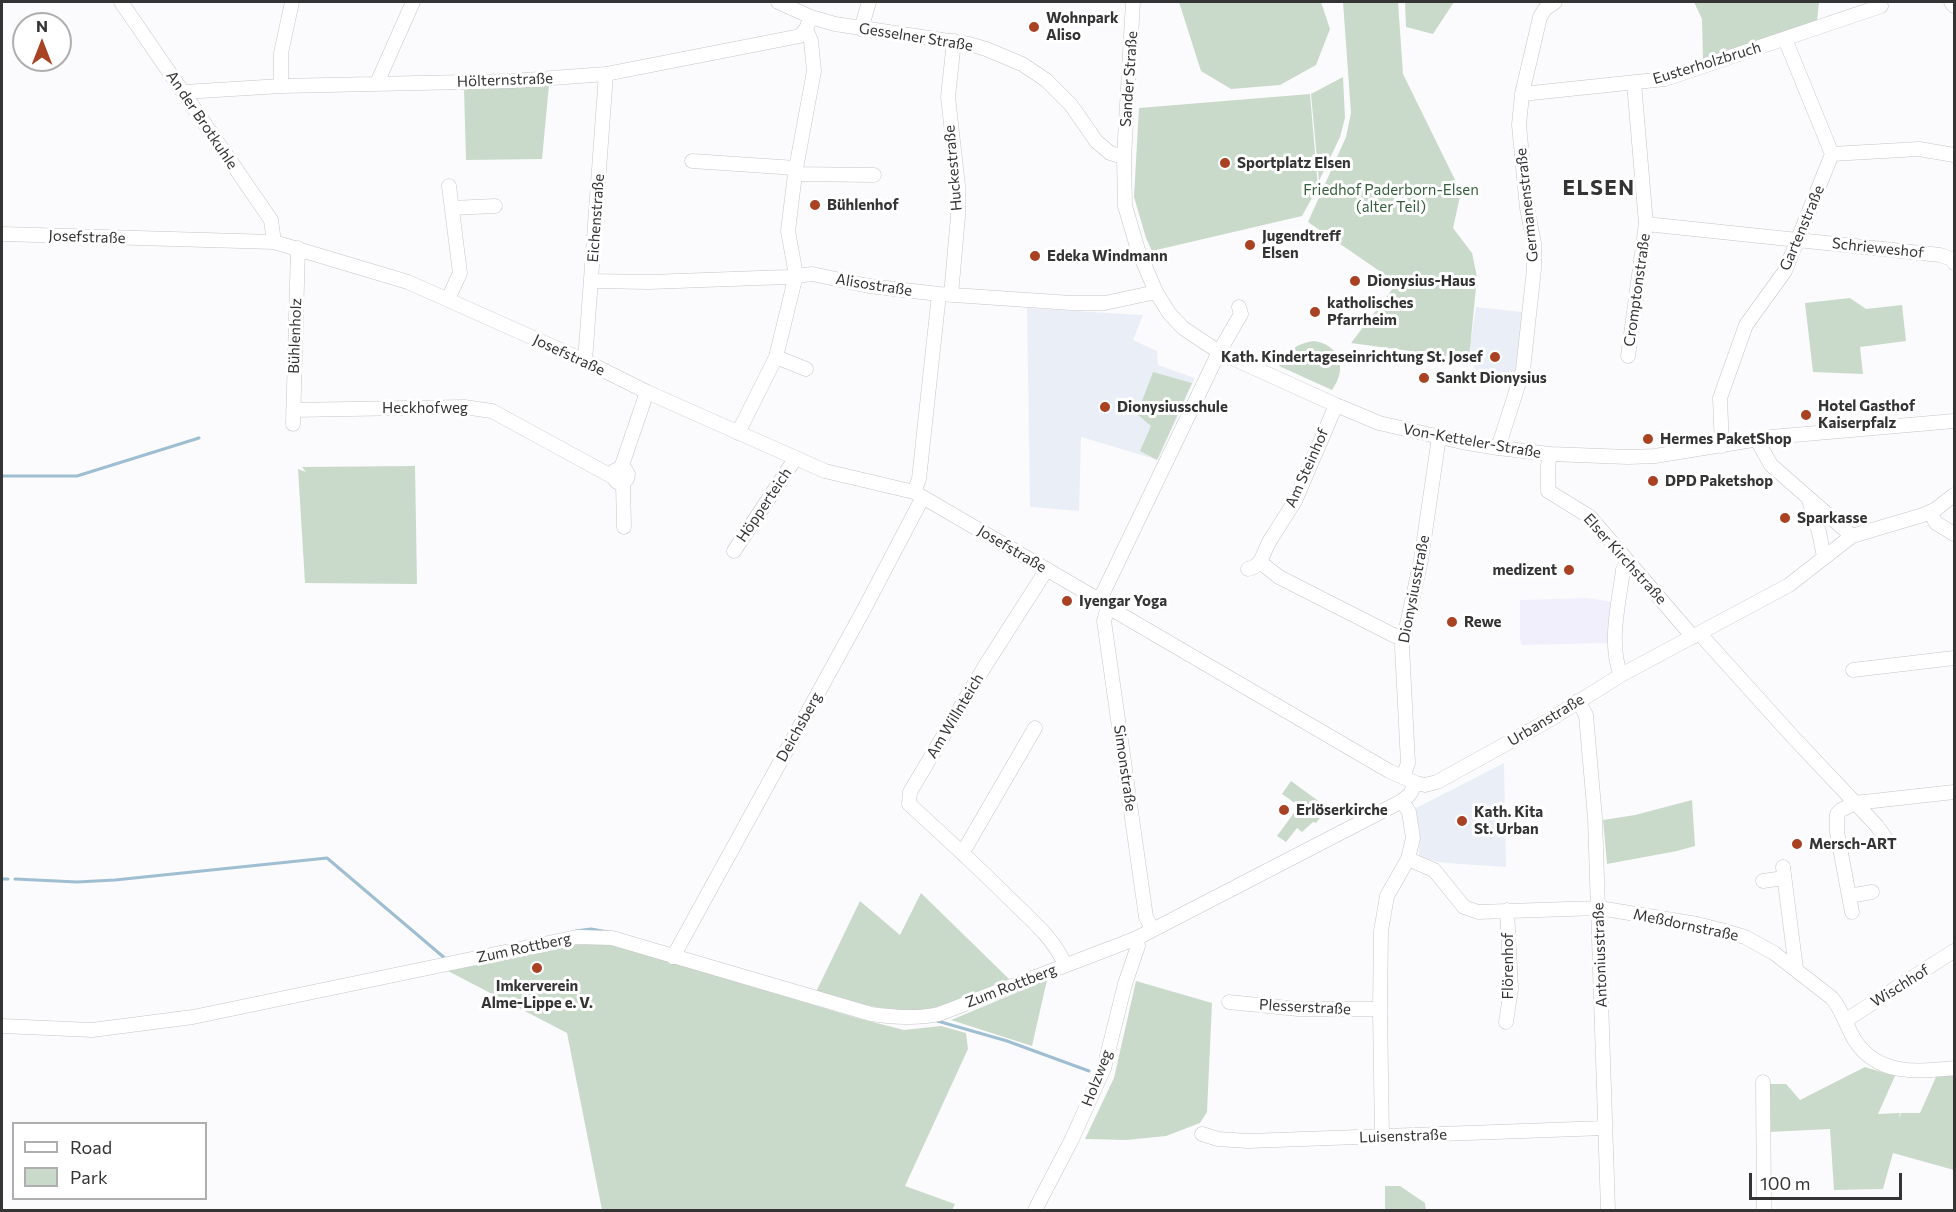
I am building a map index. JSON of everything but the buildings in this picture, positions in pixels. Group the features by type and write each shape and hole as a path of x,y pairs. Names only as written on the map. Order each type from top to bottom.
{"street":[{"name":"An der Brotkuhle","path":"121,2 271,220 274,242"},
{"path":"281,86 281,53 292,2"},
{"path":"377,84 413,2"},
{"name":"Gesselner Straße","path":"778,2 809,23 835,24 954,41 986,49 1022,64 1056,87 1096,141 1110,153 1124,158"},
{"path":"861,29 869,2"},
{"name":"Sander Straße","path":"1124,158 1133,2"},
{"name":"Germanenstraße","path":"1498,448 1523,370 1534,269 1534,243 1527,208 1519,125 1522,94 1540,17 1545,9 1555,2"},
{"path":"1951,2 1954,6"},
{"name":"Eusterholzbruch","path":"1522,94 1665,79 1881,6"},
{"name":"Hölternstraße","path":"184,92 281,86 512,81 606,74 800,36 809,23"},
{"path":"738,433 776,357 796,275 788,231 795,171 814,71 809,23"},
{"path":"1785,39 1832,154 1919,149 1954,155"},
{"name":"Huckestraße","path":"919,495 919,479 958,216 958,186 948,97 954,41"},
{"name":"Eichenstraße","path":"585,361 606,74"},
{"name":"Cromptonstraße","path":"1628,356 1646,224 1634,83"},
{"name":"Gartenstraße","path":"1722,446 1720,398 1746,325 1785,271 1832,154"},
{"name":"Von-Ketteler-Straße","path":"1124,158 1125,206 1138,250 1156,292 1169,313 1183,328 1219,352 1379,423 1498,448 1550,454 1628,457 1655,456 1757,440 1954,421"},
{"path":"692,161 874,176"},
{"path":"448,299 460,273 449,186"},
{"path":"452,208 495,206"},
{"name":"Cromptonstraße","path":"1646,224 1798,240"},
{"name":"Josefstraße","path":"2,234 274,242 408,282 795,459 825,471 919,495 1105,602 1389,771 1409,780"},
{"name":"Schrieweshof","path":"1798,240 1940,255 1952,259 1954,263"},
{"name":"Bühlenholz","path":"293,417 298,248"},
{"name":"Alisostraße","path":"591,281 649,282 812,274 869,286 945,295 1050,303 1105,303 1156,292"},
{"path":"1219,352 1241,314 1239,307"},
{"name":"Simonstraße","path":"1152,929 1146,917 1104,621 1103,593 1219,352"},
{"path":"776,357 806,369"},
{"path":"624,527 619,476 647,392"},
{"name":"Am Steinhof","path":"1336,405 1295,501 1254,566 1403,640"},
{"name":"Heckhofweg","path":"293,417 464,407 492,411 619,476"},
{"name":"Dionysiusstraße","path":"1409,780 1403,640 1421,560 1439,437"},
{"path":"1757,440 1768,462 1852,536"},
{"name":"Elser Kirchstraße","path":"1550,454 1548,491 1590,517 1627,562 1855,803 1889,843"},
{"name":"Höpperteich","path":"734,551 795,459"},
{"name":"Deichsberg","path":"673,957 862,613 919,495"},
{"name":"Urbanstraße","path":"1409,780 1425,785 1437,782 1533,729 1622,675 1789,585 1852,536 1930,512 1954,495"},
{"path":"1808,498 1824,557"},
{"path":"1930,512 1936,523 1954,534"},
{"path":"1622,675 1616,663 1615,644 1623,570 1627,562"},
{"name":"Am Willnteich","path":"1047,569 985,666 910,792 909,804 963,852 1046,934 1061,954 1065,965"},
{"path":"1853,670 1954,658"},
{"name":"Antoniusstraße","path":"1578,701 1586,715 1595,818 1608,1210"},
{"path":"963,852 1035,728"},
{"path":"1137,938 1402,801 1410,794 1409,780"},
{"path":"1852,912 1836,820 1837,814 1855,803 1954,792"},
{"path":"1382,1137 1381,931 1387,896 1408,859 1413,838 1409,812 1402,801"},
{"name":"Meßdornstraße","path":"1408,859 1434,870 1464,907 1478,912 1599,908 1697,924 1734,933 1756,942 1796,969 1832,998 1854,1038 1875,1062 1894,1068 1915,1070 1954,1068"},
{"path":"1763,881 1783,873 1796,969"},
{"path":"1849,896 1872,892"},
{"name":"Flörenhof","path":"1506,1022 1510,989 1507,910"},
{"name":"Zum Rottberg","path":"2,1026 92,1030 193,1017 577,937 612,938 871,1014 896,1018 920,1018 939,1014 1137,938"},
{"name":"Holzweg","path":"1035,1210 1072,1139 1104,1068 1125,984 1138,946 1137,938"},
{"name":"Wischhof","path":"1846,1020 1954,951"},
{"name":"Plesserstraße","path":"1229,1002 1298,1010 1380,1009"},
{"path":"1763,1082 1764,1210"},
{"name":"Luisenstraße","path":"1202,1134 1218,1139 1248,1141 1605,1128"}],"shaded area":[{"name":"Kath. Kindertageseinrichtung St. Josef","path":"1476,307 1523,312 1518,369 1511,387 1492,379 1489,385 1479,381 1480,377 1475,375 1470,346"},
{"name":"Dionysiusschule","path":"1027,308 1143,315 1133,340 1157,351 1158,365 1195,378 1158,460 1081,437 1079,511 1030,507"},
{"path":"1587,598 1613,602 1609,643 1522,645 1520,600"},
{"name":"Kath. Kita St. Urban","path":"1504,763 1506,867 1445,863 1420,858 1420,834 1416,808"}],"green space":[{"path":"1179,2 1321,2 1330,29 1316,65 1280,85 1231,89 1201,71"},
{"name":"Friedhof Paderborn-Elsen (alter Teil)","path":"1343,2 1398,2 1403,74 1461,192 1453,228 1472,253 1477,277 1469,359 1351,343 1397,283 1308,222 1346,137 1351,113"},
{"path":"1405,2 1454,2 1433,34 1406,27"},
{"path":"1694,2 1819,2 1817,21 1703,61 1702,19"},
{"path":"1343,77 1345,118 1340,137 1319,181 1311,94"},
{"path":"549,85 542,159 466,160 464,88"},
{"name":"Sportplatz Elsen","path":"1310,94 1318,187 1302,216 1152,251 1134,197 1139,108"},
{"path":"1850,298 1866,309 1902,305 1906,341 1860,347 1863,374 1813,372 1805,303"},
{"path":"1314,341 1330,347 1339,359 1340,374 1332,390 1279,366 1293,349"},
{"path":"1153,372 1192,383 1157,460 1140,451 1151,426 1137,414"},
{"path":"415,466 417,584 305,583 298,469 306,472 302,467"},
{"path":"1291,781 1332,811 1327,816 1318,810 1315,814 1320,818 1316,823 1313,822 1302,832 1297,828 1286,842 1277,836 1299,806 1282,794"},
{"path":"1692,800 1695,846 1607,864 1603,820 1635,815"},
{"path":"921,893 1009,979 954,1001 932,1008 909,1011 882,1008 816,992 860,901 900,935"},
{"path":"580,943 610,944 904,1030 941,1026 966,1033 968,1049 905,1186 955,1204 952,1210 602,1210 567,1033 448,971"},
{"path":"1047,980 1032,1046 951,1020"},
{"path":"1136,981 1212,1003 1207,1112 1200,1123 1166,1136 1126,1140 1085,1139 1114,1078"},
{"path":"1865,1067 1895,1076 1878,1114 1900,1113 1899,1119 1901,1113 1920,1113 1936,1077 1954,1075 1954,1170 1893,1153 1883,1189 1834,1190 1830,1129 1769,1132 1768,1084 1786,1084 1800,1100"},
{"path":"1385,1186 1400,1186 1425,1203 1426,1210 1385,1210"}],"waterway":[{"path":"2,476 77,476 199,438"},
{"path":"15,879 77,882 115,880 327,858 447,960"},
{"path":"2,879 8,879"},
{"path":"576,931 591,929 608,932"},
{"path":"934,1020 1007,1041 1089,1071"}],"place":[{"name":"Wohnpark Aliso","path":"1034,27"},
{"name":"Sportplatz Elsen","path":"1225,163"},
{"name":"Bühlenhof","path":"815,205"},
{"name":"Jugendtreff Elsen","path":"1250,245"},
{"name":"Edeka Windmann","path":"1035,256"},
{"name":"Dionysius-Haus","path":"1355,281"},
{"name":"katholisches Pfarrheim","path":"1315,312"},
{"name":"Kath. Kindertageseinrichtung St. Josef","path":"1495,357"},
{"name":"Sankt Dionysius","path":"1424,378"},
{"name":"Dionysiusschule","path":"1105,407"},
{"name":"Hotel Gasthof Kaiserpfalz","path":"1806,415"},
{"name":"Hermes PaketShop","path":"1648,439"},
{"name":"DPD Paketshop","path":"1653,481"},
{"name":"Sparkasse","path":"1785,518"},
{"name":"medizent","path":"1569,570"},
{"name":"Iyengar Yoga","path":"1067,601"},
{"name":"Rewe","path":"1452,622"},
{"name":"Erlöserkirche","path":"1284,810"},
{"name":"Kath. Kita St. Urban","path":"1462,821"},
{"name":"Mersch-ART","path":"1797,844"},
{"name":"Imkerverein Alme-Lippe e. V.","path":"537,968"}],"district":[{"name":"ELSEN","path":"1599,188"}]}
